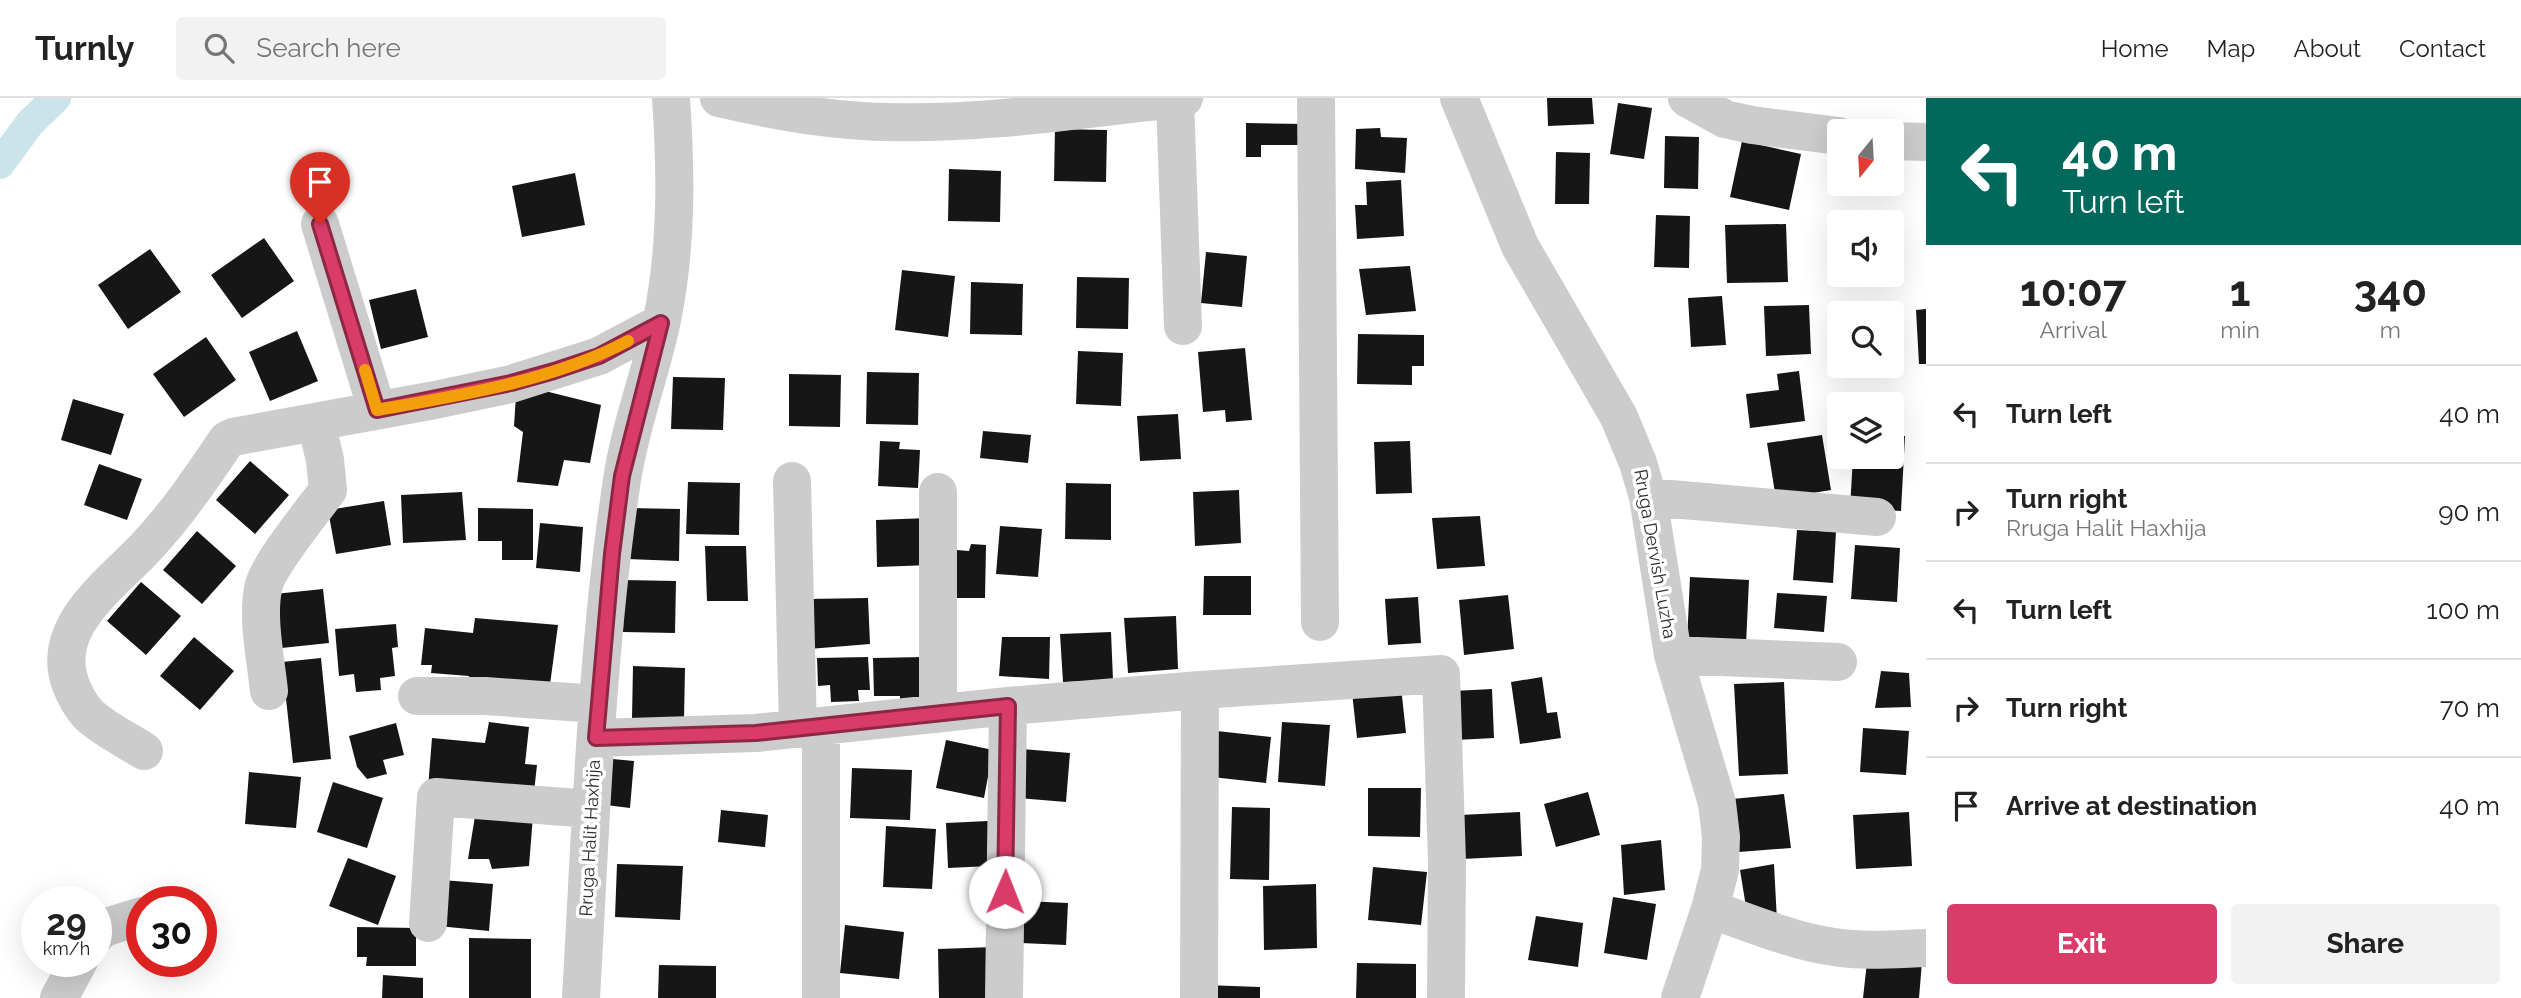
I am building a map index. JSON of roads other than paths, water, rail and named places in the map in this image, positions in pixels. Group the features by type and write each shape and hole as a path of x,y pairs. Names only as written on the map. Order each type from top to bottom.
{"street":[{"name":"Rruga Halit Haxhija","path":"581,998 596,721 612,554 622,476 661,323 673,247 676,167 671,98"},
{"path":"719,98 781,112 887,122 946,122 1068,104 1184,98"},
{"path":"1316,98 1320,622"},
{"name":"Rruga Dervish Luzha","path":"1459,98 1520,246 1619,416 1638,463 1647,497 1673,655 1717,803 1721,837 1720,870 1710,909 1679,998"},
{"path":"1687,98 1725,119 1827,134"},
{"path":"1175,99 1183,326"},
{"path":"1904,141 1926,142"},
{"path":"320,224 377,410"},
{"path":"144,751 93,719 78,702 67,676 65,652 75,625 90,604 160,533 227,440 511,383 599,356 661,323"},
{"path":"270,691 264,636 263,588 285,548 328,490 325,460 316,422"},
{"path":"792,481 809,728 821,998"},
{"path":"938,492 939,714"},
{"path":"1647,497 1877,517"},
{"path":"1673,655 1838,662"},
{"path":"417,696 498,697 596,721 756,733 1008,706 1441,674 1447,862 1446,998"},
{"path":"1199,998 1200,690"},
{"path":"1004,998 1008,706"},
{"path":"428,923 436,797 592,809"},
{"path":"1710,909 1797,938 1834,947 1926,948"},
{"path":"59,998 70,977"}],"waterway":[{"path":"0,164 30,123 56,98"}]}
